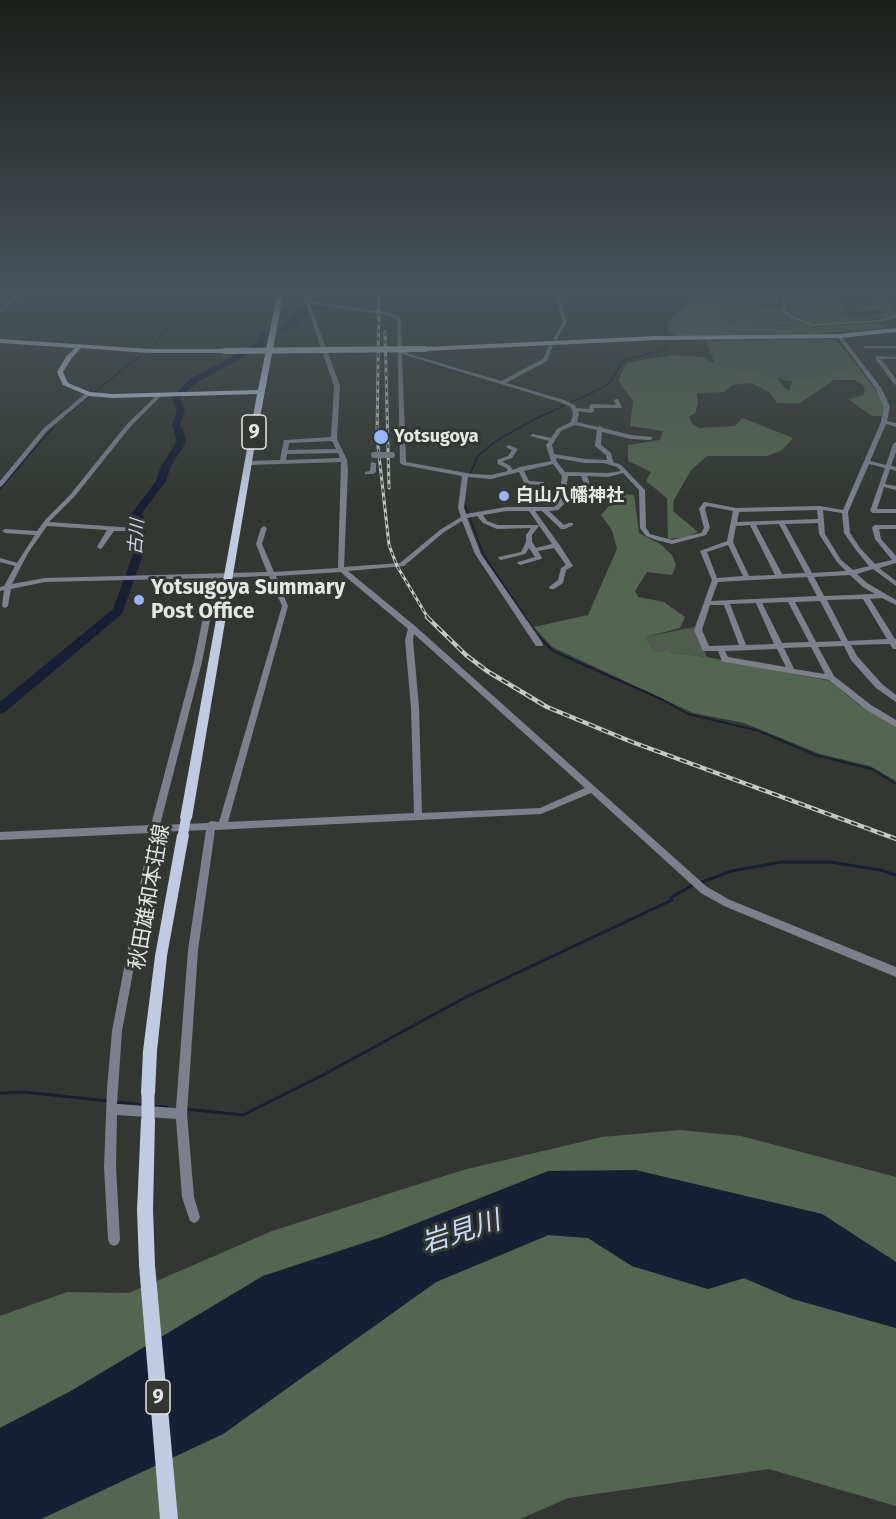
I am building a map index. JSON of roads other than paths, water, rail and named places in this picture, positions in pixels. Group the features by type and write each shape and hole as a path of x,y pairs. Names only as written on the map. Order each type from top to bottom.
{"main road":[{"path":"66,361 60,372 65,384 90,394 158,396 262,392"},
{"name":"秋田雄和本荘線","path":"169,1519 147,1275 145,1210 150,1051 162,949 268,361"}],"street":[{"path":"329,361 337,386 334,439 344,460 340,567 412,628 704,890 727,903 896,972"},
{"path":"399,361 403,463 491,477 552,459 610,462 619,466 622,472 642,490 643,528 648,535 672,542 704,534 707,528 702,509 705,504 736,510 820,508 845,512"},
{"path":"427,361 591,411 592,406 619,407 616,400"},
{"path":"501,383 543,361"},
{"path":"857,361 881,394 887,407 884,422 845,512 847,533 874,567 896,584"},
{"path":"880,361 896,383"},
{"path":"0,485 45,430 90,394"},
{"path":"5,606 4,586 45,524 85,480 129,425 158,396"},
{"path":"571,406 574,423"},
{"path":"884,422 896,425"},
{"path":"4,586 45,580 344,571 402,565 442,531 470,515 506,509 556,509 561,504 563,474 552,459 549,445 559,430 574,423 631,437 651,438"},
{"path":"600,429 598,446 609,454 610,462"},
{"path":"533,436 551,440"},
{"path":"284,462 286,441 334,439"},
{"path":"392,445 402,445"},
{"path":"509,447 515,449 510,457 500,460 500,463 512,472"},
{"path":"895,449 873,511 896,511"},
{"path":"284,452 339,451"},
{"path":"374,455 392,455"},
{"path":"249,463 344,460"},
{"path":"866,462 896,469"},
{"path":"367,473 373,472 373,463"},
{"path":"520,469 527,483 542,483"},
{"path":"563,474 622,472"},
{"path":"622,472 622,482"},
{"path":"468,475 461,498 470,515 478,554 539,644"},
{"path":"584,475 587,485 602,488"},
{"path":"882,484 896,488"},
{"path":"820,508 822,534 830,549 851,573 881,596 896,603"},
{"path":"531,509 570,566 563,569 561,581 552,587"},
{"path":"544,509 563,528 571,524"},
{"path":"736,510 730,542 747,578"},
{"path":"470,515 497,527 540,525"},
{"path":"733,524 820,521"},
{"path":"781,522 846,643 862,668 896,699"},
{"path":"45,524 134,530"},
{"path":"752,524 779,576"},
{"path":"501,558 523,553 529,542 529,535 540,525"},
{"path":"715,580 851,573 896,561 878,539 875,527 896,527"},
{"path":"100,547 112,528"},
{"path":"194,1217 188,1197 181,1114 193,950 217,825 285,606 259,544 264,528"},
{"path":"5,531 39,533"},
{"path":"520,562 539,558 529,542"},
{"path":"730,542 703,551 715,580 698,630 706,650 846,643 895,643"},
{"path":"534,550 557,545"},
{"path":"0,560 18,566"},
{"path":"114,1240 110,1167 117,1031 155,828 198,662 214,575"},
{"path":"865,596 895,643"},
{"path":"708,603 881,596"},
{"path":"790,600 831,678 868,707 896,724"},
{"path":"758,601 791,671"},
{"path":"726,602 744,648"},
{"path":"412,628 409,640 415,707 418,817"},
{"path":"721,649 725,659 831,678"},
{"path":"0,836 541,811 590,790"},
{"path":"112,1104 181,1114"}],"water":[{"name":"岩見川","path":"635,1170 822,1214 896,1262 896,1328 793,1299 744,1278 708,1289 632,1266 588,1238 548,1235 436,1282 223,1434 41,1519 0,1519 0,1428 71,1391 263,1276 382,1237 548,1171"}],"waterway":[{"path":"126,367 134,361"},
{"name":"古川","path":"0,709 118,611 140,549 140,527 137,513 161,481 166,466 180,444 181,439 176,424 181,410 176,398 193,381 230,361"},
{"path":"469,476 478,456 496,441 533,420 602,388 611,381 622,361"},
{"path":"64,417 122,370"},
{"path":"0,489 55,425"},
{"path":"464,502 484,556 526,618"},
{"path":"525,617 537,635 553,651 661,699 688,714 759,731 815,755 872,769 896,784"},
{"path":"699,883 732,871 781,862 830,862 880,870 896,875"},
{"path":"185,1109 243,1115 323,1075 464,998 672,900 670,898 693,885"},
{"path":"0,1093 24,1092 108,1101"},
{"path":"116,1102 143,1105"},
{"path":"152,1106 167,1107"}],"railway":[{"path":"378,361 377,437 389,545 397,566 428,618"},
{"path":"386,361 389,488"},
{"path":"428,618 466,655 487,671 547,707 632,742 896,839"}],"place":[{"name":"Yotsugoya","path":"381,437"},
{"name":"白山八幡神社","path":"504,496"},
{"name":"Yotsugoya Summary Post Office","path":"139,600"}]}
